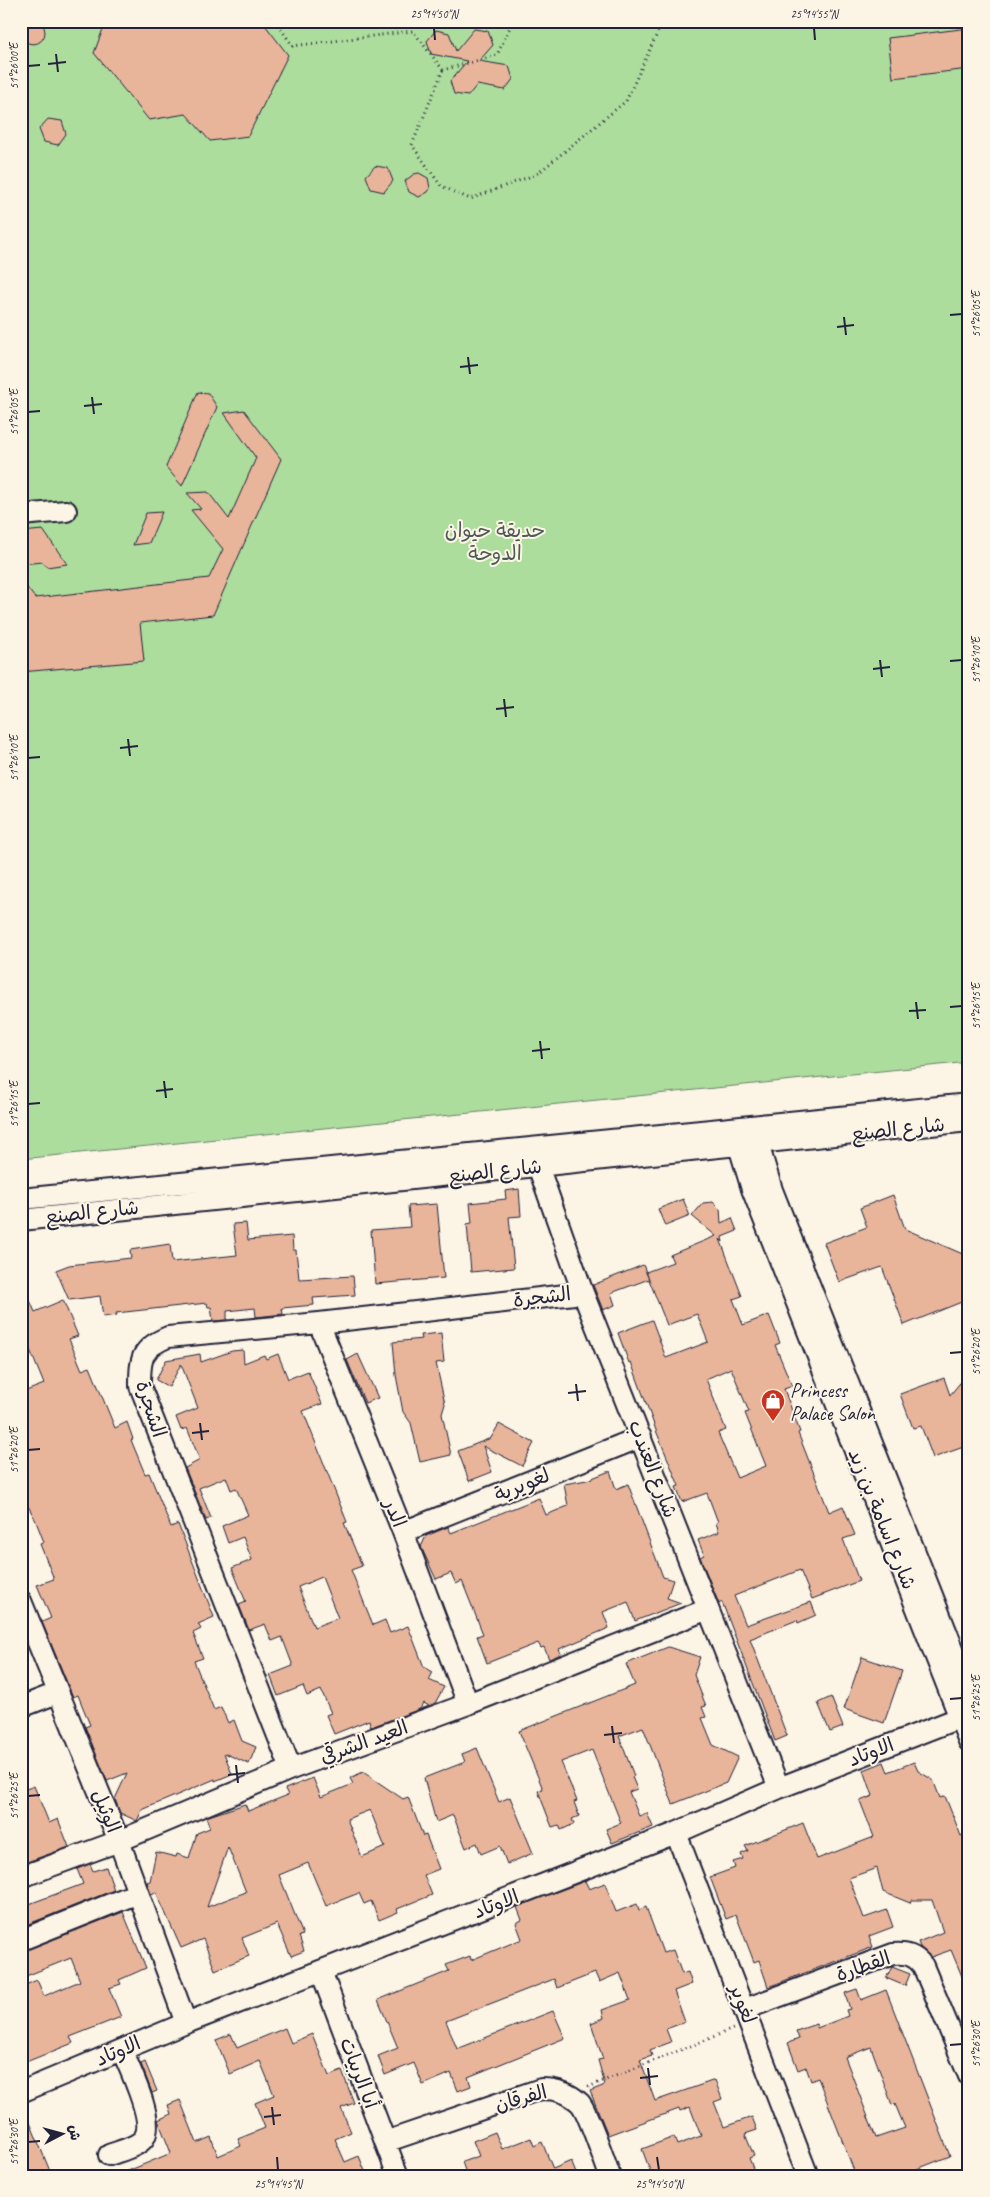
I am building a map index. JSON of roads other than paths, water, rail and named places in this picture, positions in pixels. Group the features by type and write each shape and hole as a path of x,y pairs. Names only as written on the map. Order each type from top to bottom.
{"street":[{"path":"21,515 66,511"},
{"name":"شارع الصنع","path":"21,1220 135,1198 748,1135 969,1104"},
{"name":"شارع الصنع","path":"748,1135 969,1121"},
{"name":"شارع اسامة بن زيد","path":"748,1135 772,1190 969,1689"},
{"name":"شارع اسامة بن زيد","path":"748,1135 752,1189 964,1716 969,1741"},
{"name":"شارع العندب","path":"539,1157 584,1293 778,1788"},
{"name":"شارع الصنع","path":"21,1199 135,1198"},
{"name":"الشجرة","path":"290,1769 140,1386 140,1367 144,1352 155,1343 168,1337 319,1324 584,1293"},
{"name":"الدر","path":"319,1324 403,1532 468,1704"},
{"name":"لغويرية","path":"403,1532 641,1437"},
{"name":"الوثيل","path":"21,1601 119,1841 186,2023"},
{"name":"العيد الشرقي","path":"21,1877 119,1841 290,1769 468,1704 708,1609"},
{"path":"21,1707 57,1693"},
{"name":"الاوتاد","path":"21,2092 186,2023 676,1833 778,1788 964,1716"},
{"name":"لغوير","path":"676,1833 808,2176"},
{"path":"21,1940 138,1894"},
{"name":"القطارة","path":"747,2015 893,1954 905,1953 917,1958 924,1966 969,2076"},
{"name":"أبا الربيات","path":"321,1971 398,2176"},
{"path":"109,2155 139,2142 144,2138 148,2129 146,2113 122,2050"},
{"name":"الفرقان","path":"385,2142 541,2089 557,2089 570,2095 582,2104 610,2176"}],"place":[{"name":"Princess Palace Salon","path":"773,1422"}],"park label":[{"name":"حديقة حيوان الدوحة","path":"495,542"}]}
